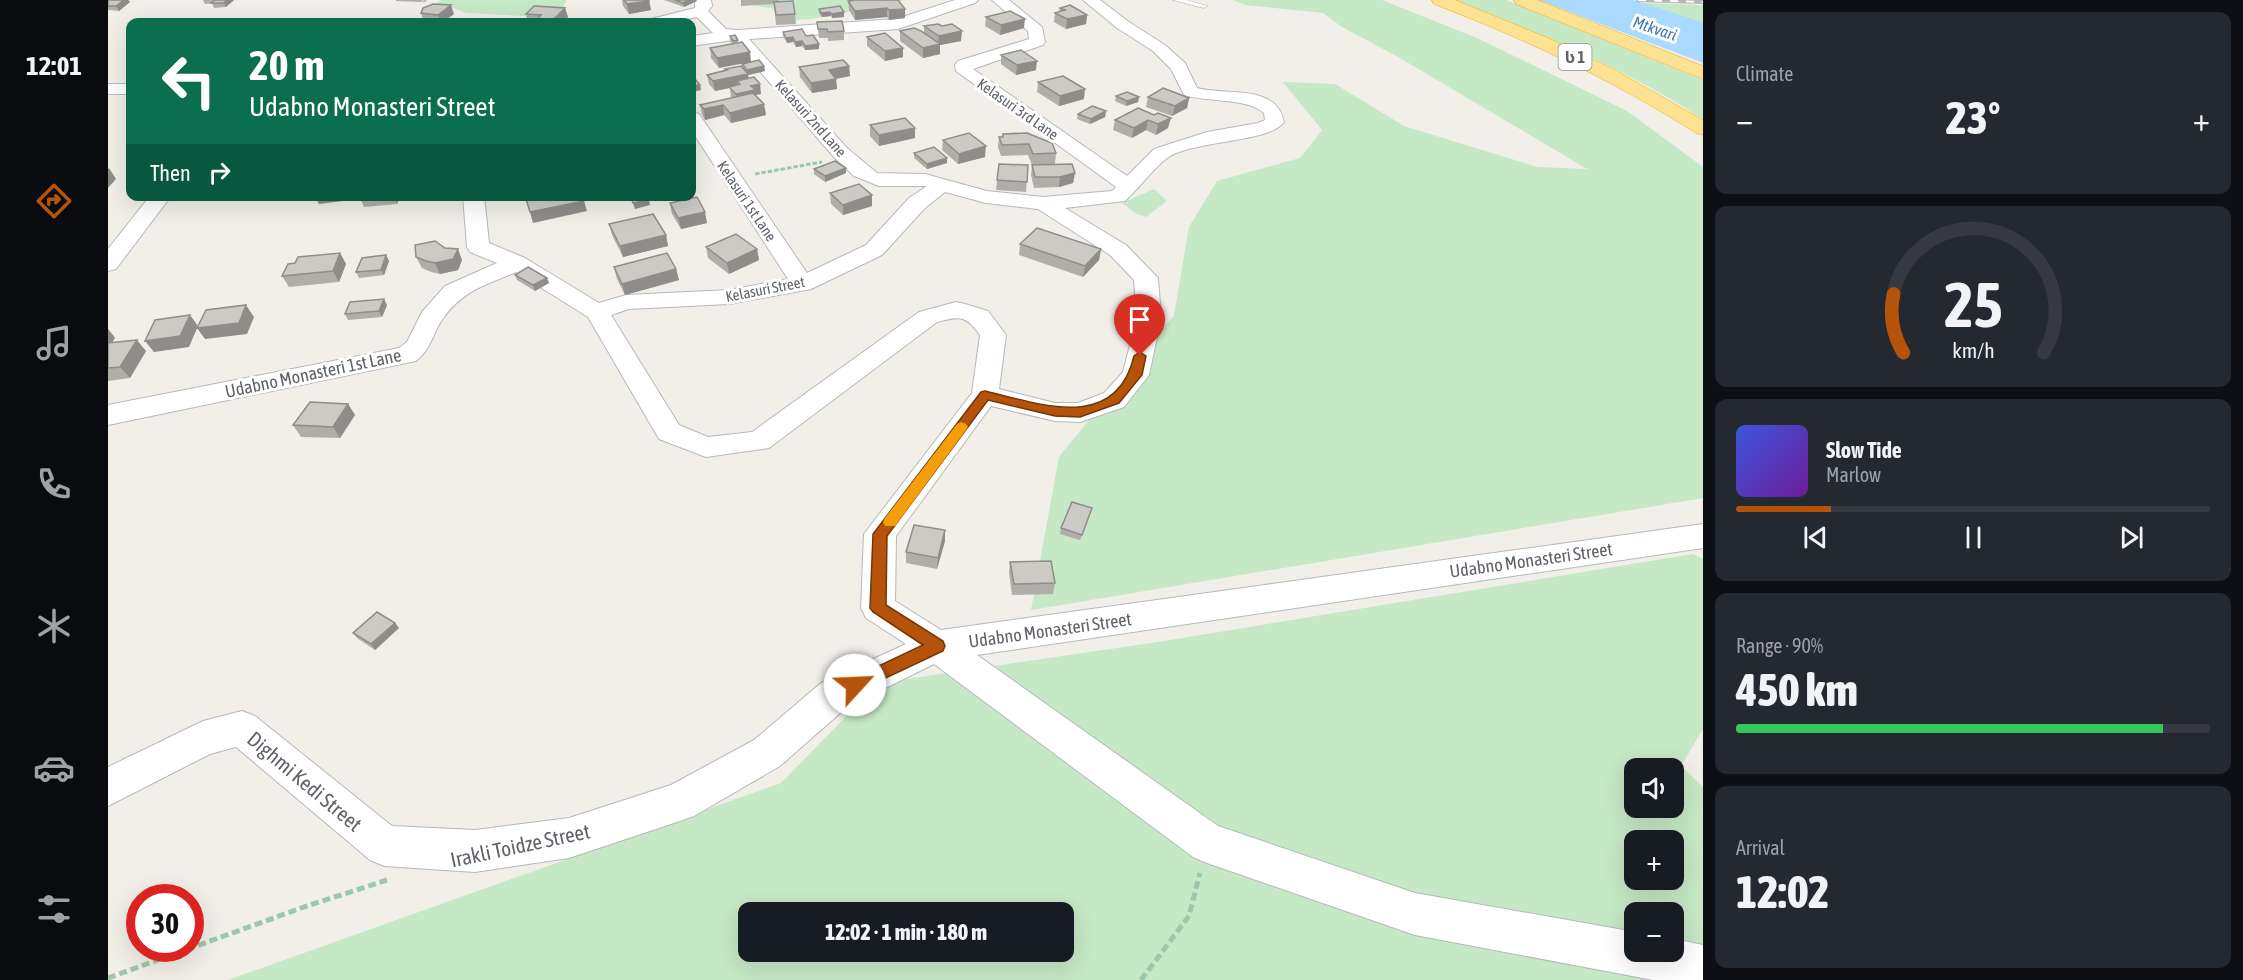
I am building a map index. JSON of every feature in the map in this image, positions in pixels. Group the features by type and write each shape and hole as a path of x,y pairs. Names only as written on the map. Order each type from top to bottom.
{"highway":[{"name":"ს 1","path":"1440,0 1588,63 1646,93 1703,129"},
{"name":"ს 1","path":"1522,0 1703,74"}],"street":[{"path":"696,40 898,24 970,0"},
{"name":"Kelasuri 3rd Lane","path":"1000,0 1036,30 1037,42 964,65 965,71 1129,186"},
{"path":"942,185 986,197 1043,203 1118,197 1161,153 1207,138 1263,128 1275,122 1276,116 1269,106 1256,100 1210,97 1190,91 1179,67 1159,48 1123,25 1091,0"},
{"path":"668,18 701,6"},
{"name":"Kelasuri 2nd Lane","path":"701,6 721,33 737,35 846,157 869,177 900,180 933,179 942,185"},
{"path":"108,89 126,89"},
{"name":"Kelasuri 1st Lane","path":"696,124 803,284"},
{"name":"Kelasuri Street","path":"597,312 626,302 729,297 803,284 874,249 917,203 942,185"},
{"path":"108,264 157,201"},
{"path":"473,201 478,247 517,263 597,312 669,432 706,447 759,441 928,318 956,309 979,316 993,335 985,395 880,534 878,608 938,646 1207,843 1415,914 1703,968"},
{"path":"985,395 1055,412 1080,413 1114,400 1136,375 1149,318 1146,278 1118,250 1043,203"},
{"name":"Udabno Monasteri 1st Lane","path":"108,415 407,355 418,346 431,317 453,291 517,263"},
{"name":"Udabno Monasteri Street","path":"938,646 1703,536"},
{"name":"Irakli Toidze Street","path":"475,851 569,838 680,802 767,753 834,695 938,646"},
{"name":"Dighmi Kedi Street","path":"108,787 203,738 242,728 384,846 475,851"}],"lane":[{"path":"1177,0 1204,6"}],"path":[{"path":"732,178 846,157"},
{"path":"1141,980 1189,916 1207,843"},
{"path":"108,978 304,907 395,877"}],"green space":[{"path":"440,0 566,0 559,18 466,13 436,4"},
{"path":"744,0 906,0 813,19 792,20 790,11 757,6"},
{"path":"1233,0 1382,0 1477,38 1627,111 1703,167 1703,498 1031,610 1059,457 1174,315 1189,227 1217,181 1300,158 1322,130 1283,82 1335,84 1404,126 1537,167 1587,169 1400,58 1342,27 1323,13 1245,5"},
{"path":"1454,0 1506,0 1703,80 1703,119 1644,84 1582,53"},
{"path":"1640,3 1703,5 1703,22"},
{"path":"1154,189 1167,201 1146,217 1137,214 1122,203"},
{"path":"1693,554 1703,559 1703,729 1684,761 1684,758 1624,758 1624,818 1684,818 1684,769 1703,787 1703,980 228,980 781,783 879,683 1158,642"}],"water":[{"name":"Mtkvari","path":"1538,0 1633,0 1703,22 1703,63"}],"building":[{"path":"108,0 124,0 116,6 108,6"},
{"path":"215,0 227,0 224,3 211,3"},
{"path":"624,0 649,0 649,1 627,4"},
{"path":"898,0 905,9 855,11 848,1"},
{"path":"793,1 795,14 776,15 774,2"},
{"path":"433,4 451,5 438,15 421,13 423,8"},
{"path":"1070,5 1087,15 1067,19 1055,13 1065,10 1060,8"},
{"path":"534,6 565,8 555,18 538,18 541,15 526,14"},
{"path":"840,6 844,12 821,13 819,9"},
{"path":"1010,11 1025,19 1001,25 986,17"},
{"path":"842,21 844,31 828,32 827,29 818,29 817,22"},
{"path":"938,24 942,26 952,24 962,31 939,36 924,26"},
{"path":"914,28 940,44 923,48 900,31"},
{"path":"802,29 806,36 813,35 819,44 805,46 802,41 795,42 793,37 786,38 783,32"},
{"path":"885,33 903,48 885,51 867,37"},
{"path":"735,35 738,40 733,41 730,36"},
{"path":"742,42 750,52 717,58 710,48"},
{"path":"1021,50 1037,61 1017,65 1001,55"},
{"path":"759,60 764,66 747,70 742,64"},
{"path":"843,60 849,66 829,70 836,79 811,83 799,67"},
{"path":"741,66 748,74 713,81 707,75 727,70 725,69"},
{"path":"1063,76 1085,89 1060,96 1038,82"},
{"path":"754,77 760,84 751,86 755,90 736,94 729,87 740,84 737,81"},
{"path":"1163,88 1189,98 1175,106 1148,97"},
{"path":"1127,92 1139,97 1127,101 1116,96"},
{"path":"753,93 764,104 730,113 723,105 704,109 700,105"},
{"path":"1092,106 1106,111 1091,119 1078,114"},
{"path":"1138,108 1154,115 1158,113 1171,118 1158,124 1148,120 1134,128 1115,120"},
{"path":"905,118 915,128 879,135 870,125"},
{"path":"969,133 986,146 959,154 943,140"},
{"path":"1027,133 1052,143 1056,153 1033,154 1029,144 1002,145 999,137 1003,137 1003,134"},
{"path":"934,147 947,158 927,164 914,153"},
{"path":"835,161 846,168 825,176 814,169"},
{"path":"999,164 1028,165 1027,182 997,180"},
{"path":"1072,164 1075,173 1060,177 1035,177 1032,165"},
{"path":"859,184 872,195 843,205 830,193"},
{"path":"696,197 705,212 678,218 670,203 696,201"},
{"path":"527,201 584,201 530,212"},
{"path":"653,214 666,235 620,246 609,224"},
{"path":"1037,228 1101,249 1085,266 1020,244"},
{"path":"736,234 757,249 727,263 706,247"},
{"path":"435,241 445,248 458,249 453,259 435,263 416,257 415,245"},
{"path":"340,253 333,271 282,276 288,264 295,263 298,257"},
{"path":"667,253 676,269 622,284 614,267"},
{"path":"386,255 381,270 356,272 362,258"},
{"path":"528,267 547,278 533,285 515,275"},
{"path":"384,299 379,311 345,314 350,302"},
{"path":"246,305 239,323 197,328 206,310"},
{"path":"190,315 180,336 145,341 155,320"},
{"path":"137,340 120,367 108,368 108,343"},
{"path":"310,402 348,404 333,427 293,425"},
{"path":"1072,502 1092,508 1082,535 1061,528"},
{"path":"914,525 945,530 938,558 906,552"},
{"path":"1051,561 1055,583 1014,584 1010,562"},
{"path":"377,612 395,623 371,644 353,633"}],"railway":[{"path":"1638,0 1703,2"}],"slow traffic":[{"path":"890,522 961,427"}],"route":[{"path":"855,685 938,646 878,608 880,534 985,395 1055,412 1080,413 1114,400 1136,375 1140,356"}]}
